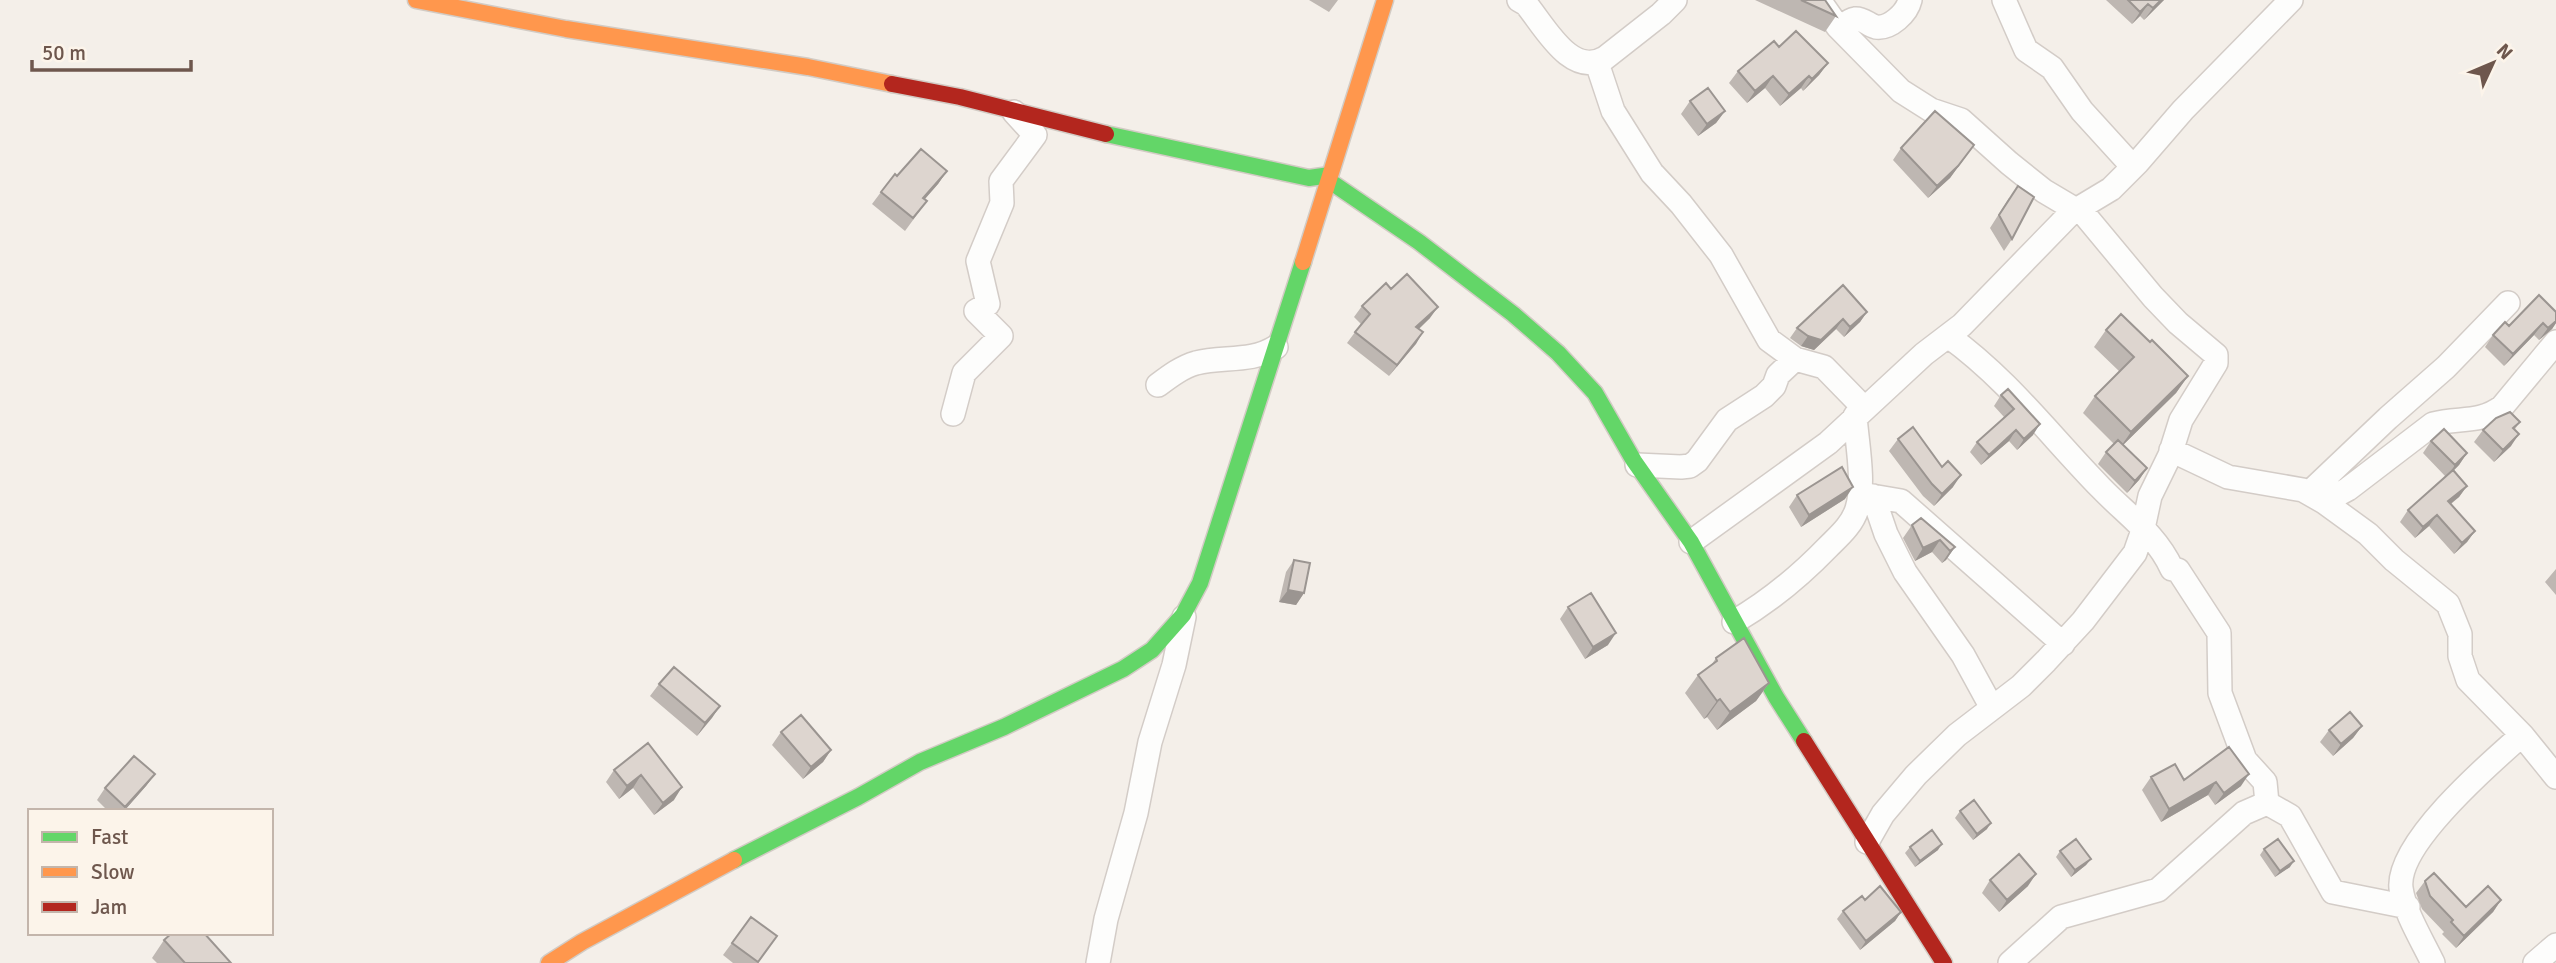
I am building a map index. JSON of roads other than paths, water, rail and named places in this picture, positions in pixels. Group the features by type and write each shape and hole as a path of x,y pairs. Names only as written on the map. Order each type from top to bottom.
{"street":[{"path":"416,0 566,29 808,67 960,97 1073,127 1309,178 1329,178 1513,314 1558,353 1595,393 1637,465 1691,542 1776,697 1944,963"},
{"path":"549,963 706,874 858,797 920,762 1004,727 1123,669 1152,650 1185,610 1200,583 1385,0"},
{"path":"1519,0 1526,4 1562,49 1587,64 1597,63 1675,0"},
{"path":"1819,0 1840,28 1901,91 1931,110 1961,120 2035,184 2063,204 2077,209 2153,297 2178,323 2216,355 2216,363 2181,420 2150,496 2135,553 2103,597 2063,644 2021,686 1958,735 1916,775 1883,814 1867,842"},
{"path":"1840,28 1853,19 1881,27 1898,18 1906,10 1910,0"},
{"path":"2004,0 2026,50 2052,68 2082,111 2133,167"},
{"path":"1691,542 1828,443 1924,354 1988,301 2077,209 2097,199 2133,167 2183,110 2291,0"},
{"path":"1597,63 1613,111 1652,173 1681,204 1721,255 1769,340 1795,359 1824,367 1859,412 1866,495 1905,572 1963,655 1992,708"},
{"path":"953,414 964,373 1001,336 976,311 988,304 978,261 1002,203 1001,181 1035,135 1014,111"},
{"path":"2317,498 2388,418 2446,367 2508,303"},
{"path":"1948,336 1995,374 2103,490 2143,526 2165,554 2172,569 2178,570 2219,634 2220,693 2245,760 2266,782 2267,803"},
{"path":"2317,498 2348,489 2433,424 2446,420 2479,419 2491,415 2502,407 2556,342"},
{"path":"1158,385 1196,363 1251,357 1265,354 1276,347"},
{"path":"1637,465 1690,466 1697,461 1727,420 1764,396 1795,359"},
{"path":"2171,450 2228,477 2303,490 2368,534 2394,560 2448,604 2460,634 2460,656 2468,680 2522,735 2556,776"},
{"path":"1734,622 1760,607 1802,574 1847,527 1866,495"},
{"path":"1866,495 1901,501 2063,644"},
{"path":"1098,963 1106,919 1136,813 1150,742 1174,665 1185,610"},
{"path":"2432,963 2401,890 2406,861 2421,837 2457,796 2522,735"},
{"path":"2267,803 2290,816 2333,892 2408,908"},
{"path":"2010,963 2061,917 2158,890 2244,813 2267,803"},
{"path":"2535,963 2556,945"}]}
